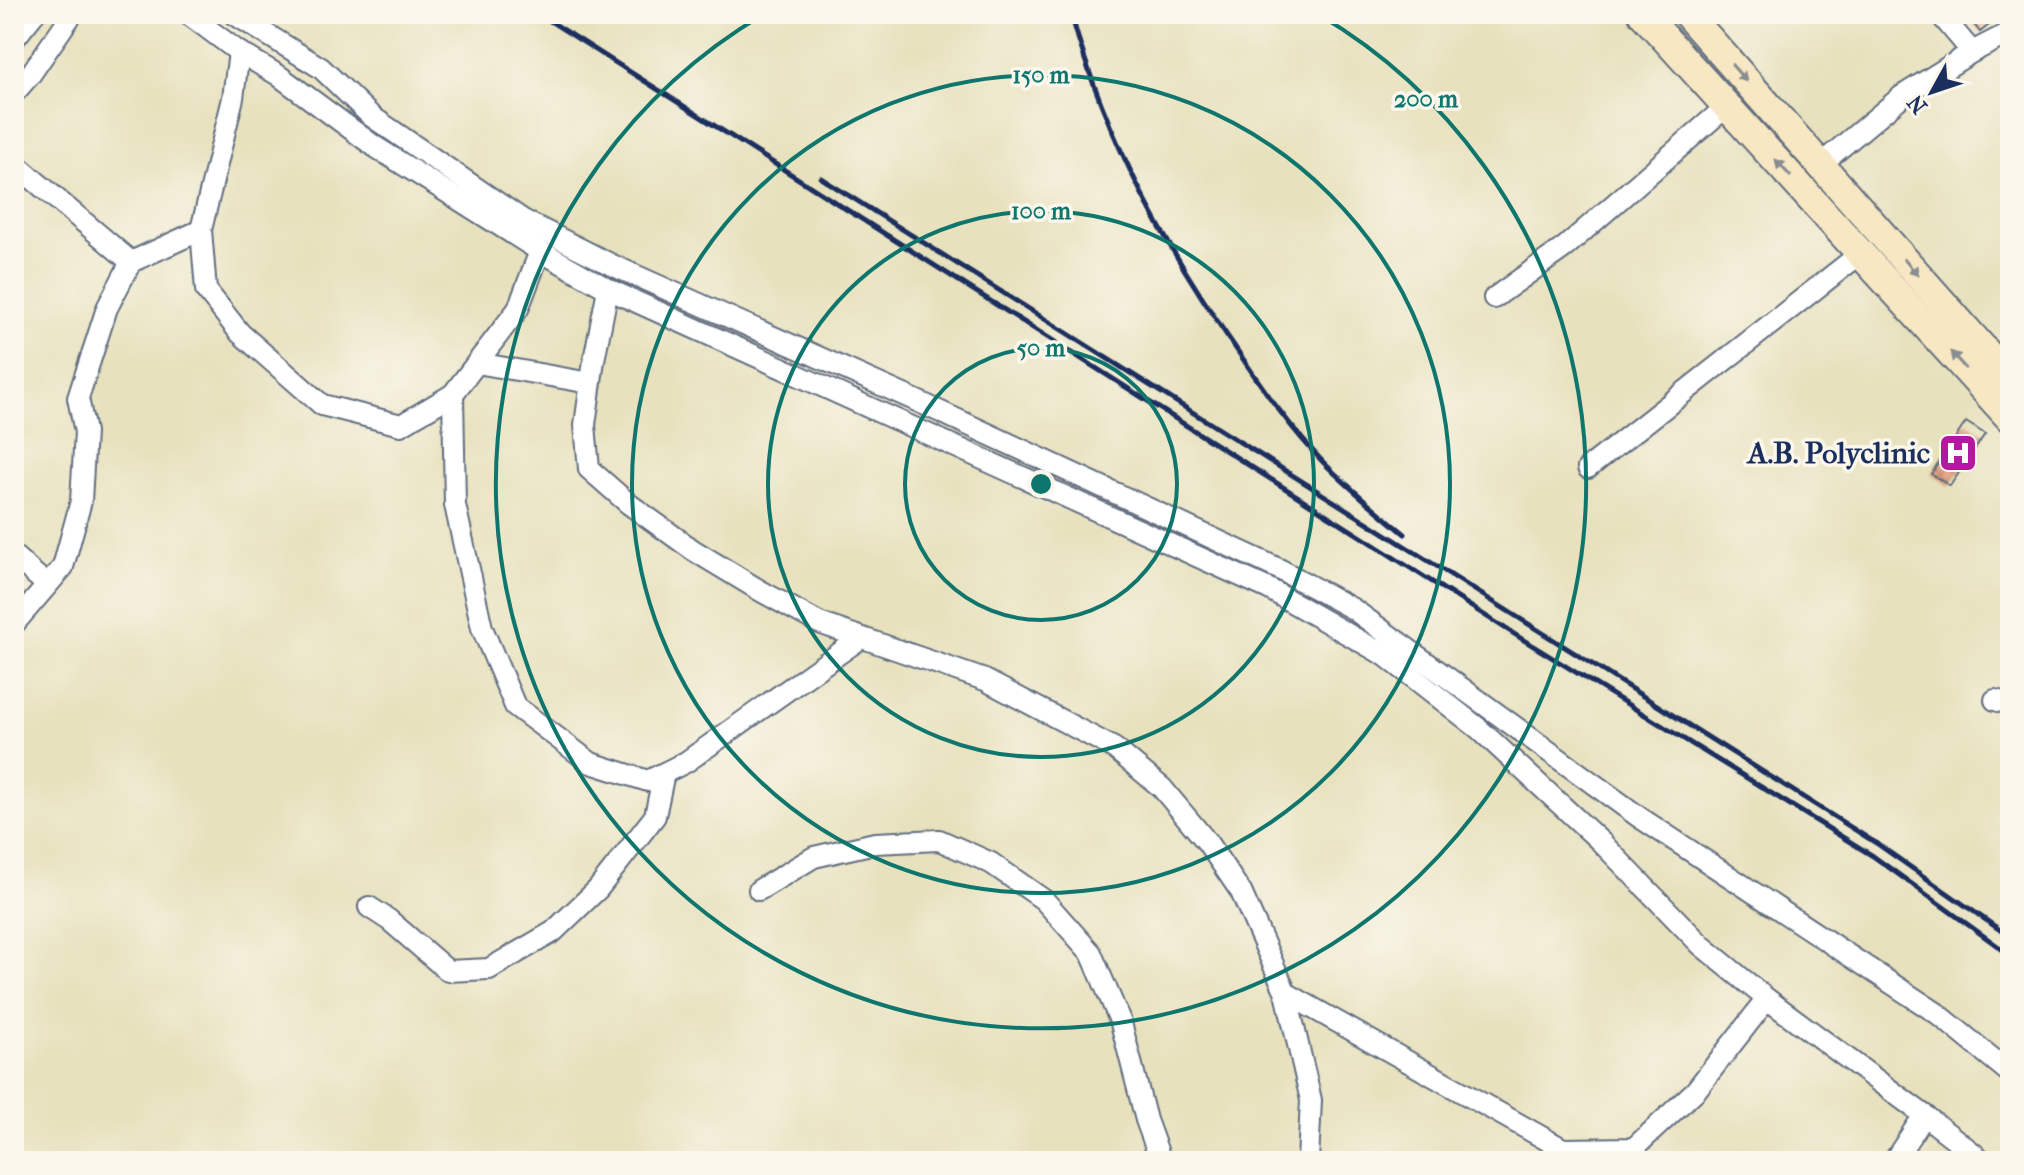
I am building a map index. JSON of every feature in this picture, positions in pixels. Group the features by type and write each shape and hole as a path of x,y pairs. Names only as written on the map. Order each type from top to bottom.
{"main road":[{"path":"1643,14 2010,418"},
{"path":"1687,14 2010,379"}],"street":[{"path":"14,39 34,14"},
{"path":"14,93 72,14"},
{"path":"188,14 374,146 540,251 608,289 1269,589 1386,656 1478,728 1601,842 1701,945 1767,999 1983,1161"},
{"path":"234,14 321,68 371,116 523,220 612,265 917,401 1281,570 1353,609 1639,817 1938,1014 2010,1073"},
{"path":"1940,14 1972,52"},
{"path":"1820,165 1902,96 1972,52 2007,34 2010,37"},
{"path":"239,52 233,98 201,230 206,290 240,333 322,405 401,425 453,394 518,309 540,251"},
{"path":"1494,298 1565,247 1727,106"},
{"path":"14,163 131,262"},
{"path":"14,624 63,567 81,501 85,432 78,398 107,308 131,262 201,230"},
{"path":"1588,468 1861,253"},
{"path":"608,289 585,425 589,469 629,504 693,550 819,623 985,680 1114,748 1162,788 1207,842 1241,892 1286,993 1311,1100 1308,1161"},
{"path":"477,363 590,383"},
{"path":"453,394 455,505 482,628 515,706 591,763 648,781 686,762 861,638"},
{"path":"14,556 47,585"},
{"path":"369,907 389,920 448,971 489,969 553,932 598,889 655,816 664,773"},
{"path":"759,890 814,857 875,843 939,840 1001,871 1044,900 1091,953 1121,1023 1146,1120 1161,1161"},
{"path":"1286,993 1563,1149 1634,1148 1696,1090 1767,999"},
{"path":"1894,1161 1924,1115"}],"building":[{"path":"1966,14 2003,14 1980,32"},
{"path":"1966,422 1985,434 1950,486 1931,474"}],"railway":[{"path":"539,14 1522,639 1873,856 2010,955"},
{"path":"1071,14 1102,106 1121,150 1187,275 1290,424 1333,472 1405,534"},
{"path":"821,178 1879,845 2010,937"}],"place":[{"name":"A.B. Polyclinic","path":"1958,453"}]}
